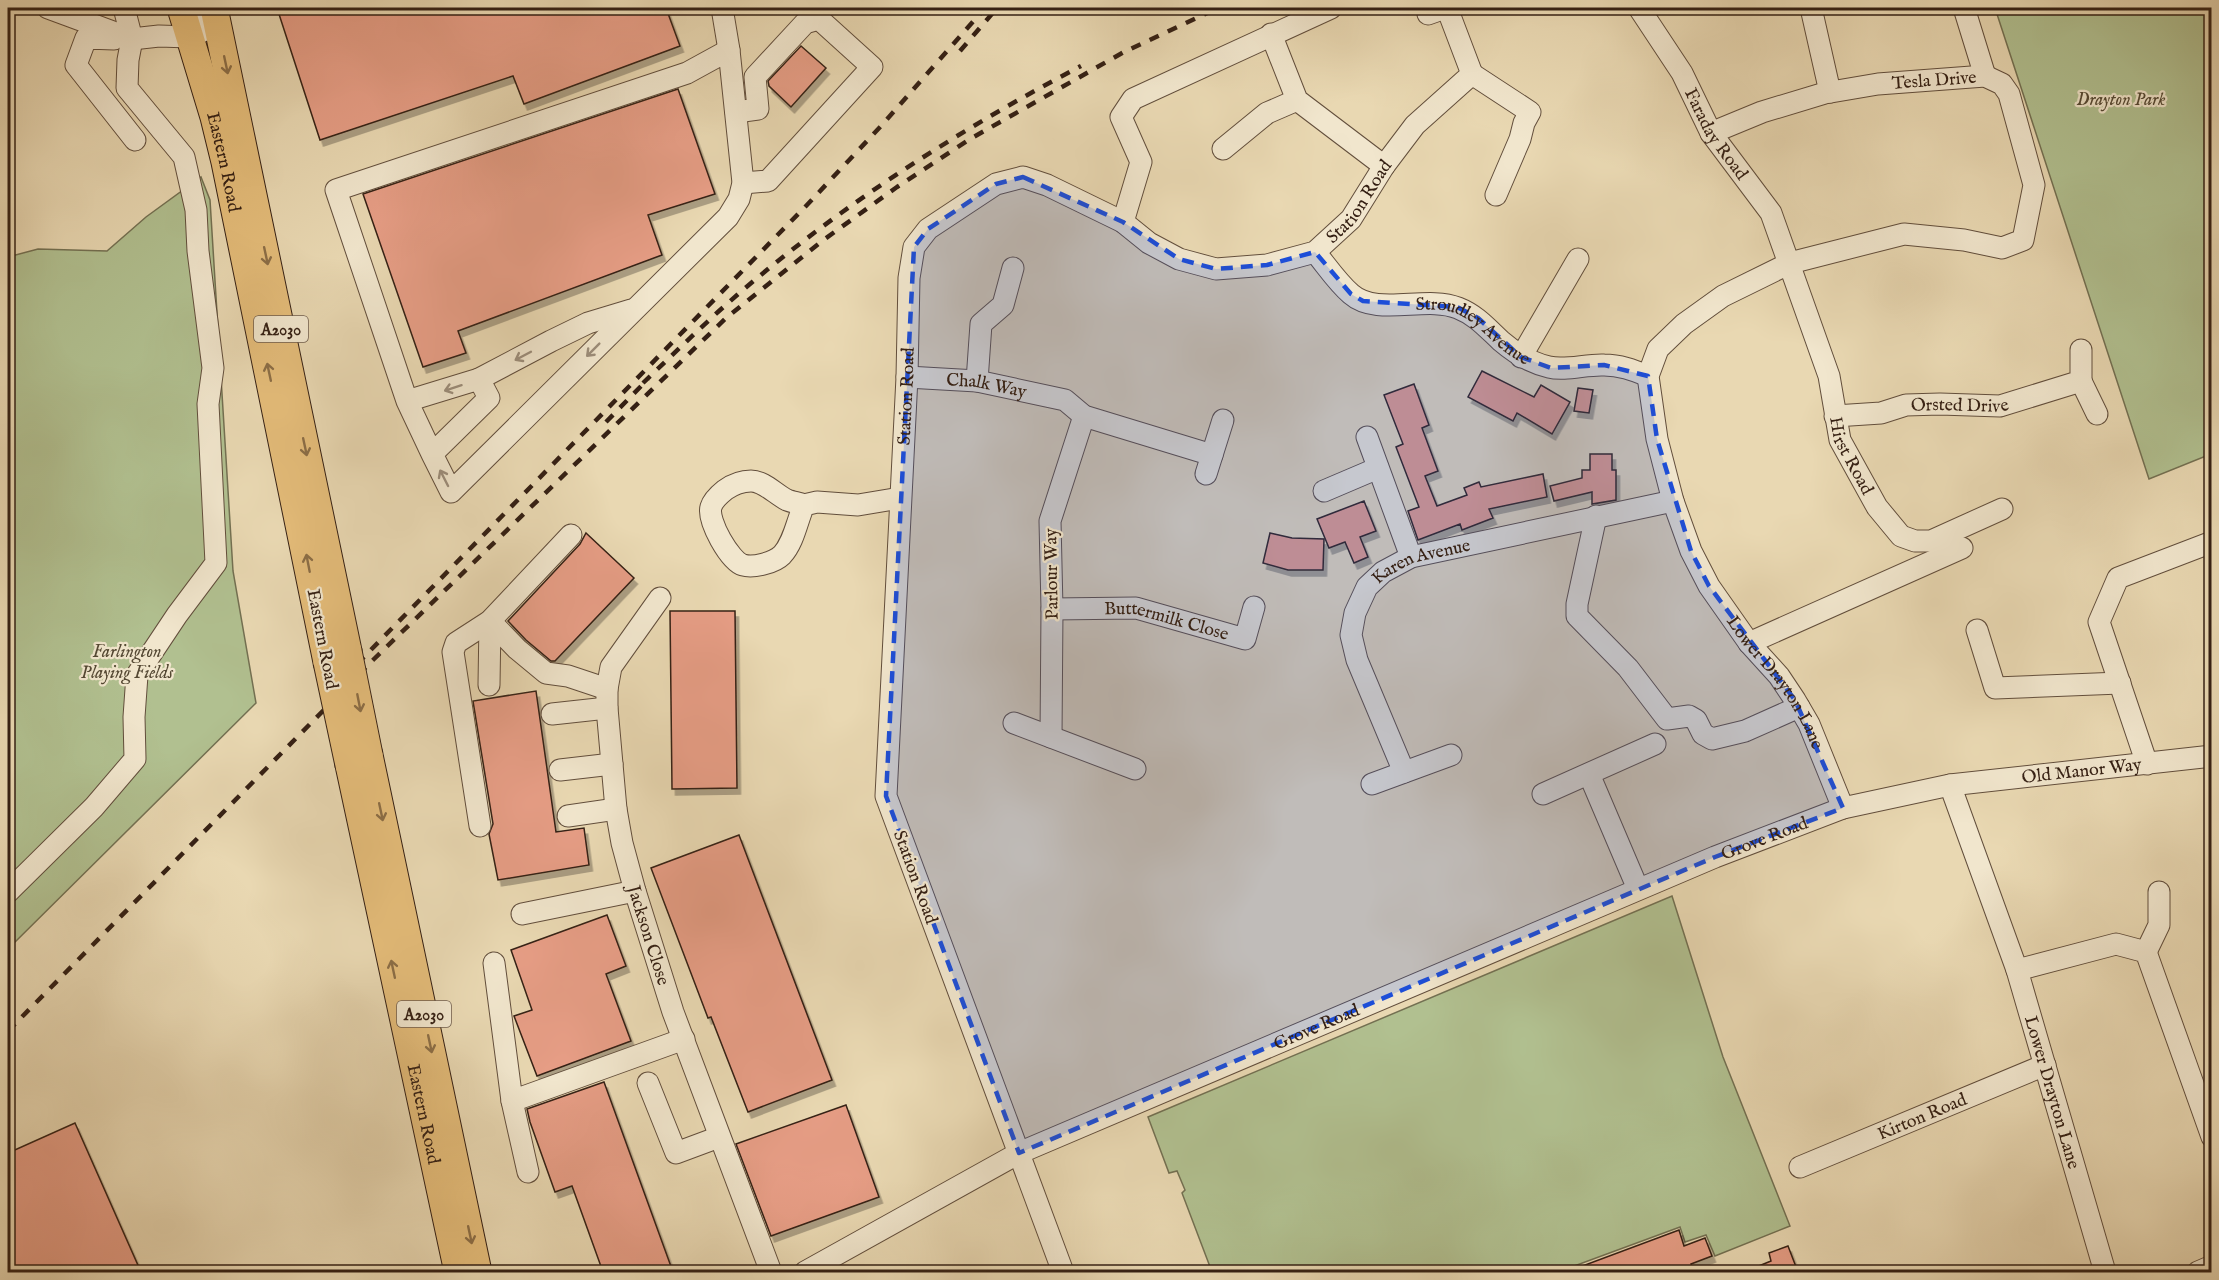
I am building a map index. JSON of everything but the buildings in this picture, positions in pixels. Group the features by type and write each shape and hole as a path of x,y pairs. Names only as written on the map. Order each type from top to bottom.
{"main road":[{"name":"Eastern Road","path":"181,8 225,162 338,657"},
{"name":"Eastern Road","path":"214,8 458,1272"},
{"name":"Eastern Road","path":"359,760 478,1272"}],"street":[{"path":"48,8 132,39"},
{"path":"135,140 76,65 86,38 190,37 201,32 205,25 208,8"},
{"path":"722,8 729,50 743,183 739,199 728,217 451,492 407,401 336,190 687,73 729,50"},
{"path":"1123,222 1141,162 1121,117 1133,99 1331,8"},
{"name":"Faraday Road","path":"1639,8 1682,73 1711,133 1771,213 1790,263"},
{"path":"1811,8 1830,92"},
{"path":"1964,8 1984,76"},
{"path":"8,892 94,807 135,759 134,717 137,675 216,562 208,404 213,368 198,251 196,210 184,157 127,88 128,60 132,39 122,10"},
{"path":"1440,10 1472,74 1530,112 1496,195"},
{"path":"736,112 758,109 755,77 805,24 812,21 819,19 872,67 768,181 743,183"},
{"path":"1271,34 1297,100 1383,166"},
{"name":"Station Road","path":"1063,1272 886,796 911,268 914,247 928,229 996,184 1023,177 1047,185 1123,222 1149,243 1179,259 1216,269 1268,265 1315,252 1351,219 1383,166 1415,125 1472,74"},
{"name":"Tesla Drive","path":"1711,133 1762,111 1830,92 1878,84 1984,76 2002,84 2009,94 2034,185 2023,240"},
{"path":"104,103 127,88"},
{"path":"1223,149 1267,113 1297,100"},
{"name":"Lower Drayton Lane","path":"1843,808 1809,724 1799,707 1779,676 1749,643 1710,586 1691,551 1673,501 1657,439 1648,376 1658,349 1684,324 1723,297 1790,263 1904,234 1964,240 2002,248 2023,240"},
{"name":"Stroudley Avenue","path":"1315,252 1351,294 1363,301 1378,304 1434,302 1457,307 1478,318 1521,357 1551,368 1604,365 1624,367 1648,376"},
{"path":"1521,357 1578,259"},
{"name":"Hirst Road","path":"1790,263 1829,376 1840,440 1877,507 1901,536 1915,541 1930,541 2002,509"},
{"path":"977,381 981,324 1003,305 1013,268"},
{"path":"407,401 479,379 588,323 635,309"},
{"path":"2081,350 2081,381 2097,414"},
{"name":"Chalk Way","path":"907,377 977,381 1065,400 1084,416"},
{"path":"432,453 489,398 479,379"},
{"name":"Orsted Drive","path":"1835,416 1881,413 1906,405 2000,406 2081,381"},
{"path":"1084,416 1209,464 1223,420"},
{"name":"Parlour Way","path":"1051,737 1050,521 1084,416"},
{"path":"1366,437 1411,557"},
{"path":"1324,491 1378,468"},
{"path":"804,505 783,554 759,564 742,565 719,536 711,517 710,508 716,498 727,488 745,481 757,482 787,500 804,505 817,502 858,505 900,498"},
{"name":"Karen Avenue","path":"1404,772 1357,660 1351,635 1355,614 1367,587 1383,572 1411,557 1673,501"},
{"path":"1596,516 1577,604 1577,616 1628,668 1667,719 1689,716 1696,720 1703,734 1712,739 1745,731 1799,707"},
{"path":"480,826 453,652 456,643 490,621 571,535"},
{"path":"2147,764 2099,622 2118,578 2211,542"},
{"path":"1749,643 1962,548"},
{"name":"Jackson Close","path":"660,598 610,667 607,698 616,809 622,843 635,891 673,1012 771,1272"},
{"name":"Buttermilk Close","path":"1052,609 1136,608 1245,639 1254,607"},
{"path":"489,684 490,621"},
{"path":"490,621 517,649 546,673 568,676 607,698"},
{"path":"1977,630 1995,688 2120,683"},
{"path":"552,714 607,698"},
{"path":"1014,723 1135,769"},
{"path":"1543,794 1655,744"},
{"path":"1372,784 1451,755"},
{"name":"Old Manor Way","path":"1950,785 2211,756"},
{"path":"560,770 612,764"},
{"path":"1589,774 1638,890"},
{"path":"1843,808 1950,785"},
{"name":"Lower Drayton Lane","path":"1950,785 2017,970 2105,1272"},
{"name":"Grove Road","path":"805,1272 1019,1153 1714,857 1843,808"},
{"path":"568,816 616,809"},
{"path":"522,914 635,891"},
{"path":"2159,892 2159,925 2146,952 2211,1137"},
{"path":"2017,970 2116,944 2146,952"},
{"path":"494,963 512,1101 528,1172"},
{"path":"512,1101 684,1039"},
{"name":"Kirton Road","path":"1800,1167 2045,1065"},
{"path":"648,1083 676,1154 719,1137"},
{"path":"2198,1272 2211,1266"}],"highlighted area":[{"path":"1023,177 1123,222 1179,259 1216,269 1267,265 1315,252 1351,294 1363,301 1457,307 1478,318 1521,357 1551,368 1604,365 1648,376 1657,439 1691,551 1709,586 1795,700 1843,808 1715,857 1019,1153 886,796 914,247 928,229 996,184"}],"green space":[{"name":"Drayton Park","path":"1995,8 2211,8 2211,454 2149,479"},
{"name":"Farlington Playing Fields","path":"201,177 210,200 233,571 256,703 8,949 8,257 38,249 107,251 146,217"},
{"path":"1672,896 1723,1057 1790,1226 1715,1256 1706,1235 1685,1242 1680,1227 1558,1272 1212,1272 1182,1193 1185,1190 1177,1171 1169,1173 1148,1117"}],"railway":[{"path":"357,664 806,206 882,125 985,8"},
{"path":"960,51 997,8"},
{"path":"8,1031 373,660 726,318 822,241 897,187 970,139 1124,52 1218,8"},
{"path":"643,383 760,275 847,209 939,147 1081,66"},
{"path":"606,422 648,379"}]}
